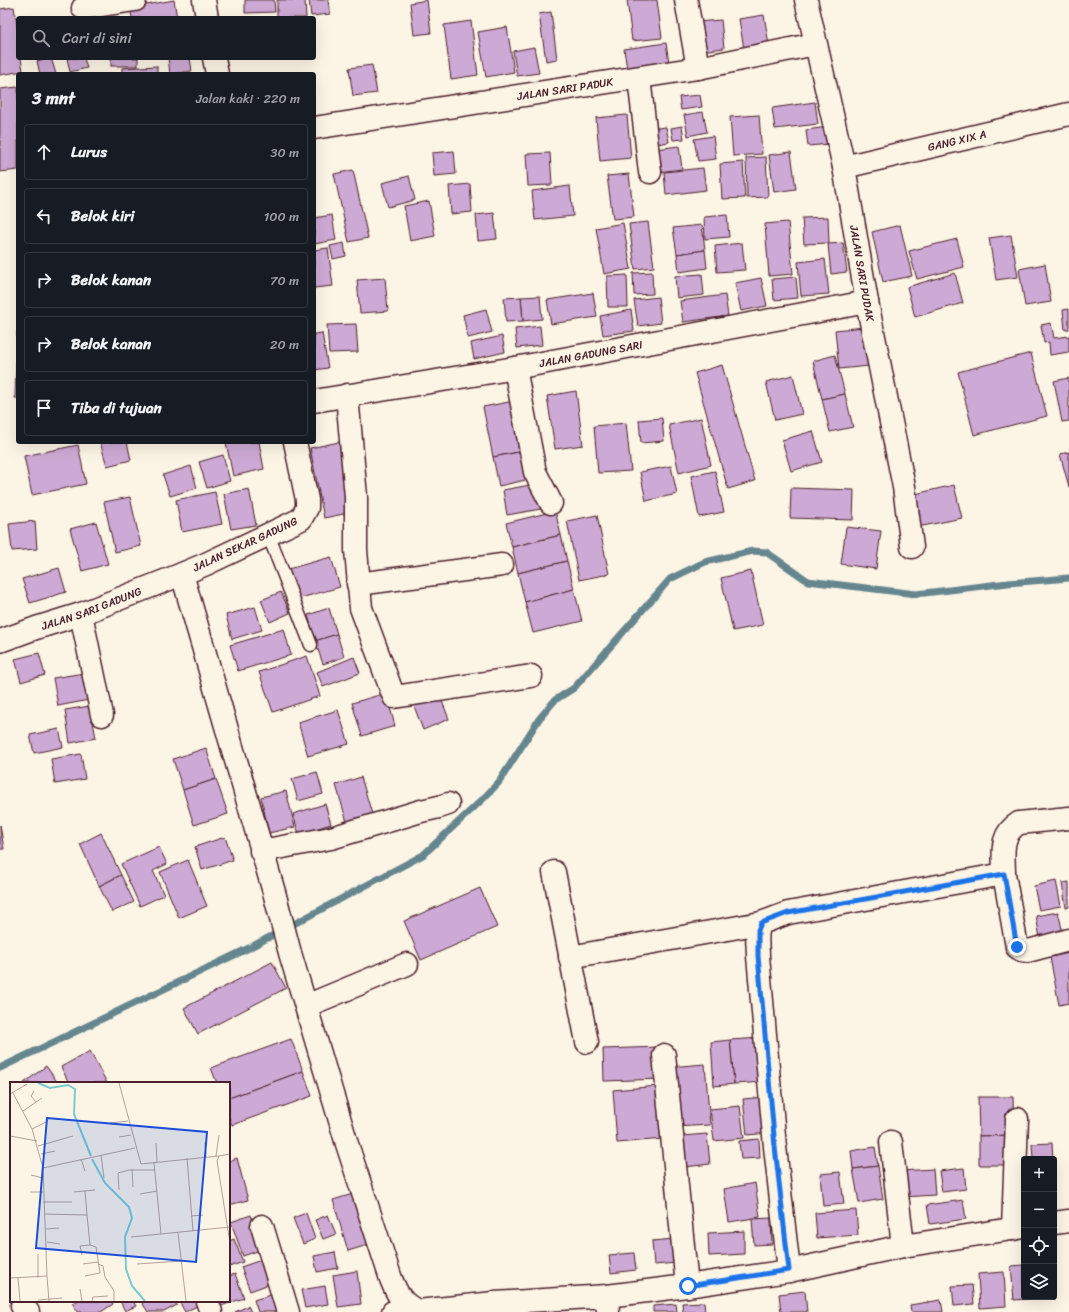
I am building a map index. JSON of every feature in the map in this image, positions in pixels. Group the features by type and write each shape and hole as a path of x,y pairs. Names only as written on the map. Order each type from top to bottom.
{"street":[{"path":"83,8 135,0"},
{"path":"204,0 207,16"},
{"path":"686,0 698,68"},
{"name":"JALAN SARI PUDAK","path":"806,0 844,167 867,302 904,487 912,547"},
{"name":"JALAN SARI PADUK","path":"316,128 639,78 698,68 815,44"},
{"path":"214,60 217,72"},
{"path":"639,78 650,172"},
{"name":"GANG XIX A","path":"844,167 1068,117"},
{"name":"JALAN GADUNG SARI","path":"316,401 515,368 867,302"},
{"path":"515,368 536,472 551,503"},
{"path":"347,395 356,497 356,550 361,608 394,698 531,676"},
{"name":"JALAN SEKAR GADUNG","path":"182,574 301,518 307,508 307,500 295,444"},
{"path":"358,584 502,565"},
{"path":"182,574 274,892 290,953 348,1144 402,1310 418,1311 608,1304 688,1286 789,1270 903,1246 1019,1228 1017,1119"},
{"name":"JALAN SARI GADUNG","path":"0,641 81,614 182,574"},
{"path":"81,614 102,715"},
{"path":"261,851 331,838 448,804"},
{"path":"1069,818 1019,823 1013,826 1008,831 1005,838 1004,874 1017,947 1021,950 1028,951 1069,940"},
{"path":"554,872 587,1042"},
{"path":"570,957 761,923 788,913 1004,874"},
{"path":"761,923 758,930 758,956 775,1147 789,1270"},
{"path":"306,1006 407,964"},
{"path":"664,1055 688,1286"},
{"path":"891,1142 903,1246"},
{"path":"1057,1223 1069,1221"},
{"path":"262,1226 288,1312"},
{"path":"207,1302 211,1312"}],"lane":[{"path":"268,534 311,645"}],"building":[{"path":"174,0 177,16 132,16 130,8"},
{"path":"245,0 274,0 275,12 245,13"},
{"path":"277,0 305,0 306,16 277,16"},
{"path":"309,0 328,0 330,14 311,16"},
{"path":"427,0 431,33 414,35 410,3"},
{"path":"627,0 657,0 662,38 632,41"},
{"path":"14,7 16,20 16,60 21,60 23,71 0,75 0,9"},
{"path":"551,12 557,59 546,61 539,14"},
{"path":"764,15 770,51 745,55 739,19"},
{"path":"721,20 724,48 700,51 697,22"},
{"path":"471,21 478,75 451,79 444,25"},
{"path":"507,27 514,72 486,77 478,32"},
{"path":"666,43 670,69 628,76 624,49"},
{"path":"534,47 539,73 517,76 513,51"},
{"path":"52,60 55,72 40,72 37,61"},
{"path":"67,60 85,60 87,68 70,72"},
{"path":"111,60 138,60 138,66 111,66"},
{"path":"168,60 190,60 192,71 170,72"},
{"path":"372,65 377,93 353,96 349,68"},
{"path":"157,66 157,72 122,72 122,68"},
{"path":"16,87 16,170 0,172 0,89"},
{"path":"700,95 702,107 681,110 679,97"},
{"path":"815,102 818,124 775,129 772,108"},
{"path":"703,112 707,132 688,136 684,115"},
{"path":"627,115 631,158 600,161 596,118"},
{"path":"759,115 762,154 733,156 730,117"},
{"path":"682,126 684,139 673,140 671,128"},
{"path":"666,127 669,142 651,145 648,129"},
{"path":"828,127 830,144 808,146 806,130"},
{"path":"713,136 716,159 698,161 694,139"},
{"path":"679,146 682,169 658,172 656,149"},
{"path":"454,151 456,174 434,176 432,153"},
{"path":"791,152 796,189 774,192 769,155"},
{"path":"550,153 552,185 528,186 526,154"},
{"path":"766,157 768,197 747,198 746,158"},
{"path":"743,162 745,198 722,199 720,164"},
{"path":"703,168 706,190 666,195 664,172"},
{"path":"353,170 368,238 349,242 334,174"},
{"path":"629,174 634,217 613,219 607,176"},
{"path":"409,176 415,200 388,207 382,183"},
{"path":"470,184 472,212 451,214 449,186"},
{"path":"570,186 573,216 535,220 532,191"},
{"path":"429,201 435,236 410,241 404,206"},
{"path":"494,213 497,239 478,241 476,215"},
{"path":"332,215 336,240 316,244 316,218"},
{"path":"727,215 729,237 705,239 704,217"},
{"path":"828,217 829,243 804,244 802,218"},
{"path":"648,222 654,267 635,269 629,224"},
{"path":"788,222 793,274 769,276 765,224"},
{"path":"623,223 631,269 604,274 596,228"},
{"path":"702,225 705,250 677,254 673,228"},
{"path":"900,225 912,276 883,282 872,232"},
{"path":"1011,235 1018,277 996,280 989,238"},
{"path":"957,239 964,267 917,279 909,251"},
{"path":"344,243 346,256 333,259 330,246"},
{"path":"742,243 745,270 717,272 715,246"},
{"path":"843,243 847,272 831,274 828,244"},
{"path":"328,248 333,286 316,288 316,250"},
{"path":"705,250 707,268 679,272 677,254"},
{"path":"825,259 829,294 801,296 798,262"},
{"path":"1045,264 1051,302 1025,306 1019,269"},
{"path":"652,272 653,294 634,295 633,273"},
{"path":"955,273 963,303 915,317 907,287"},
{"path":"702,274 704,295 677,298 675,276"},
{"path":"627,275 628,307 608,307 607,276"},
{"path":"796,277 798,298 774,300 772,279"},
{"path":"385,278 388,311 360,313 357,280"},
{"path":"761,278 767,306 741,311 735,283"},
{"path":"593,293 597,317 551,324 547,300"},
{"path":"725,295 728,316 683,322 680,301"},
{"path":"540,296 542,319 523,321 521,297"},
{"path":"521,297 523,321 506,322 504,298"},
{"path":"658,297 661,323 638,326 634,300"},
{"path":"486,309 492,332 468,338 463,315"},
{"path":"1069,309 1069,329 1065,330 1063,310"},
{"path":"631,310 634,331 603,335 600,316"},
{"path":"1051,323 1054,338 1069,336 1069,352 1050,355 1049,342 1044,343 1041,325"},
{"path":"356,324 358,352 329,353 327,325"},
{"path":"540,326 542,345 517,348 515,329"},
{"path":"864,327 869,366 839,369 835,330"},
{"path":"322,333 328,368 316,370 316,334"},
{"path":"502,336 505,352 474,359 471,343"},
{"path":"1031,353 1047,416 974,435 958,372"},
{"path":"835,355 845,394 822,399 813,361"},
{"path":"16,365 16,398 15,398"},
{"path":"722,365 755,481 728,489 695,373"},
{"path":"793,375 802,414 775,420 766,382"},
{"path":"1069,378 1069,421 1062,422 1054,381"},
{"path":"576,391 583,445 555,449 547,396"},
{"path":"845,394 853,427 830,432 822,399"},
{"path":"514,401 524,451 493,457 483,407"},
{"path":"662,418 664,441 641,443 639,420"},
{"path":"701,418 711,465 679,473 669,425"},
{"path":"626,423 631,471 598,473 594,426"},
{"path":"813,431 822,462 791,471 782,440"},
{"path":"339,442 353,512 324,518 310,448"},
{"path":"101,444 127,444 131,460 107,466"},
{"path":"226,444 259,444 264,469 233,476"},
{"path":"78,445 86,484 32,495 24,456"},
{"path":"524,451 530,479 499,486 493,457"},
{"path":"1069,452 1069,487 1060,454"},
{"path":"223,455 230,481 207,488 199,462"},
{"path":"191,466 197,488 170,496 163,475"},
{"path":"671,466 677,494 646,501 640,472"},
{"path":"715,471 724,512 699,517 691,476"},
{"path":"536,484 541,509 507,515 503,490"},
{"path":"954,485 962,518 918,527 911,495"},
{"path":"791,488 854,490 853,520 790,518"},
{"path":"249,489 256,525 231,529 224,494"},
{"path":"215,492 222,524 182,532 176,500"},
{"path":"130,497 141,546 115,552 104,502"},
{"path":"555,511 561,535 512,547 506,523"},
{"path":"597,515 609,574 579,580 567,521"},
{"path":"35,521 37,549 12,551 9,524"},
{"path":"96,522 108,564 82,571 70,529"},
{"path":"846,527 881,531 876,569 841,564"},
{"path":"561,535 567,561 518,573 512,547"},
{"path":"331,557 340,587 297,599 288,569"},
{"path":"567,561 574,589 525,602 518,573"},
{"path":"59,568 66,592 30,603 22,579"},
{"path":"751,571 763,625 733,631 721,578"},
{"path":"574,589 582,621 533,633 525,602"},
{"path":"281,592 290,613 270,622 261,600"},
{"path":"255,607 262,630 232,639 226,615"},
{"path":"329,608 337,634 315,641 308,615"},
{"path":"284,629 291,655 238,671 230,645"},
{"path":"337,634 344,657 323,664 315,641"},
{"path":"39,653 45,675 21,682 15,659"},
{"path":"307,656 320,696 273,712 259,672"},
{"path":"354,657 360,673 323,687 317,672"},
{"path":"84,673 89,700 58,706 53,678"},
{"path":"386,693 395,726 362,736 352,703"},
{"path":"440,696 449,719 423,730 414,706"},
{"path":"90,706 96,738 70,743 65,710"},
{"path":"338,710 349,744 308,756 298,722"},
{"path":"59,729 63,747 34,753 30,735"},
{"path":"206,748 216,779 183,790 173,759"},
{"path":"81,754 85,779 55,784 51,759"},
{"path":"317,772 323,794 298,801 292,779"},
{"path":"361,777 372,814 347,822 336,785"},
{"path":"216,779 228,814 194,825 183,790"},
{"path":"286,791 295,827 269,833 261,797"},
{"path":"325,804 331,824 299,834 293,814"},
{"path":"0,825 4,849 0,849"},
{"path":"101,833 121,875 99,886 80,844"},
{"path":"225,837 233,860 202,870 195,847"},
{"path":"159,847 167,864 153,871 164,895 140,906 121,864"},
{"path":"188,860 207,906 179,918 160,872"},
{"path":"121,875 134,902 112,912 99,886"},
{"path":"1056,881 1061,906 1039,910 1034,886"},
{"path":"1069,882 1069,907 1066,908 1062,883"},
{"path":"480,888 497,927 421,960 404,921"},
{"path":"1058,912 1063,933 1040,938 1036,916"},
{"path":"1069,953 1069,1003 1059,1005 1050,957"},
{"path":"272,962 286,988 198,1034 184,1008"},
{"path":"761,1038 764,1082 734,1084 730,1040"},
{"path":"291,1039 303,1071 230,1098 230,1082 217,1082 211,1068"},
{"path":"730,1040 734,1084 714,1086 711,1042"},
{"path":"660,1047 661,1079 604,1081 603,1049"},
{"path":"90,1051 106,1082 68,1082 61,1067"},
{"path":"705,1064 710,1125 674,1127 669,1067"},
{"path":"46,1066 57,1082 25,1082"},
{"path":"303,1071 312,1096 232,1125 230,1120 230,1098"},
{"path":"659,1086 663,1139 617,1143 613,1090"},
{"path":"765,1097 769,1133 747,1135 743,1099"},
{"path":"978,1097 1013,1097 1014,1135 979,1136"},
{"path":"740,1106 744,1138 714,1141 710,1109"},
{"path":"707,1134 710,1164 685,1167 682,1136"},
{"path":"1014,1135 1015,1165 979,1165 979,1136"},
{"path":"759,1139 760,1158 741,1159 739,1141"},
{"path":"1052,1143 1053,1156 1033,1156 1032,1144"},
{"path":"875,1147 878,1166 853,1169 851,1151"},
{"path":"237,1158 248,1200 230,1205 230,1161"},
{"path":"878,1166 883,1199 859,1203 853,1169"},
{"path":"964,1168 966,1189 942,1192 939,1171"},
{"path":"933,1169 935,1195 902,1197 900,1171"},
{"path":"840,1172 844,1204 823,1206 820,1174"},
{"path":"755,1183 760,1217 729,1222 724,1189"},
{"path":"356,1193 371,1244 348,1251 333,1200"},
{"path":"963,1200 966,1219 930,1224 927,1205"},
{"path":"856,1210 858,1235 817,1238 815,1213"},
{"path":"306,1213 315,1239 303,1244 293,1218"},
{"path":"251,1215 263,1249 243,1256 231,1222"},
{"path":"328,1215 336,1234 323,1239 315,1220"},
{"path":"771,1218 772,1244 754,1245 752,1219"},
{"path":"744,1231 744,1254 709,1256 708,1233"},
{"path":"234,1239 243,1262 230,1267 230,1241"},
{"path":"674,1239 676,1263 654,1265 652,1241"},
{"path":"335,1252 338,1268 317,1272 314,1256"},
{"path":"634,1253 636,1270 611,1273 609,1255"},
{"path":"264,1259 272,1283 250,1291 241,1267"},
{"path":"1021,1265 1021,1299 1014,1300 1011,1266"},
{"path":"357,1271 361,1304 338,1307 333,1275"},
{"path":"1004,1272 1006,1306 980,1308 978,1274"},
{"path":"235,1274 244,1298 218,1307 216,1302 230,1302 230,1276"},
{"path":"972,1285 974,1304 954,1306 952,1286"},
{"path":"325,1286 328,1304 305,1308 301,1290"},
{"path":"805,1291 807,1312 781,1312 779,1294"},
{"path":"273,1294 279,1312 258,1312 254,1300"},
{"path":"941,1300 943,1312 911,1312 910,1305"},
{"path":"112,1302 113,1304 101,1312 78,1312 72,1303"},
{"path":"120,1302 134,1302 136,1306 125,1311"},
{"path":"142,1302 175,1302 177,1305 164,1312 148,1312"},
{"path":"180,1302 202,1302 203,1303 185,1312"},
{"path":"704,1302 705,1312 683,1312 682,1303"},
{"path":"676,1304 677,1312 653,1312 653,1306"},
{"path":"248,1306 251,1312 235,1312"}],"waterway":[{"path":"0,1068 249,948 423,855 499,782 539,719 555,700 574,688 670,579 705,562 753,551 766,552 808,581 916,594 1008,583 1069,578"}],"route":[{"path":"688,1286 789,1270 775,1147 758,956 758,930 761,923 788,913 1004,874 1017,947"}]}
